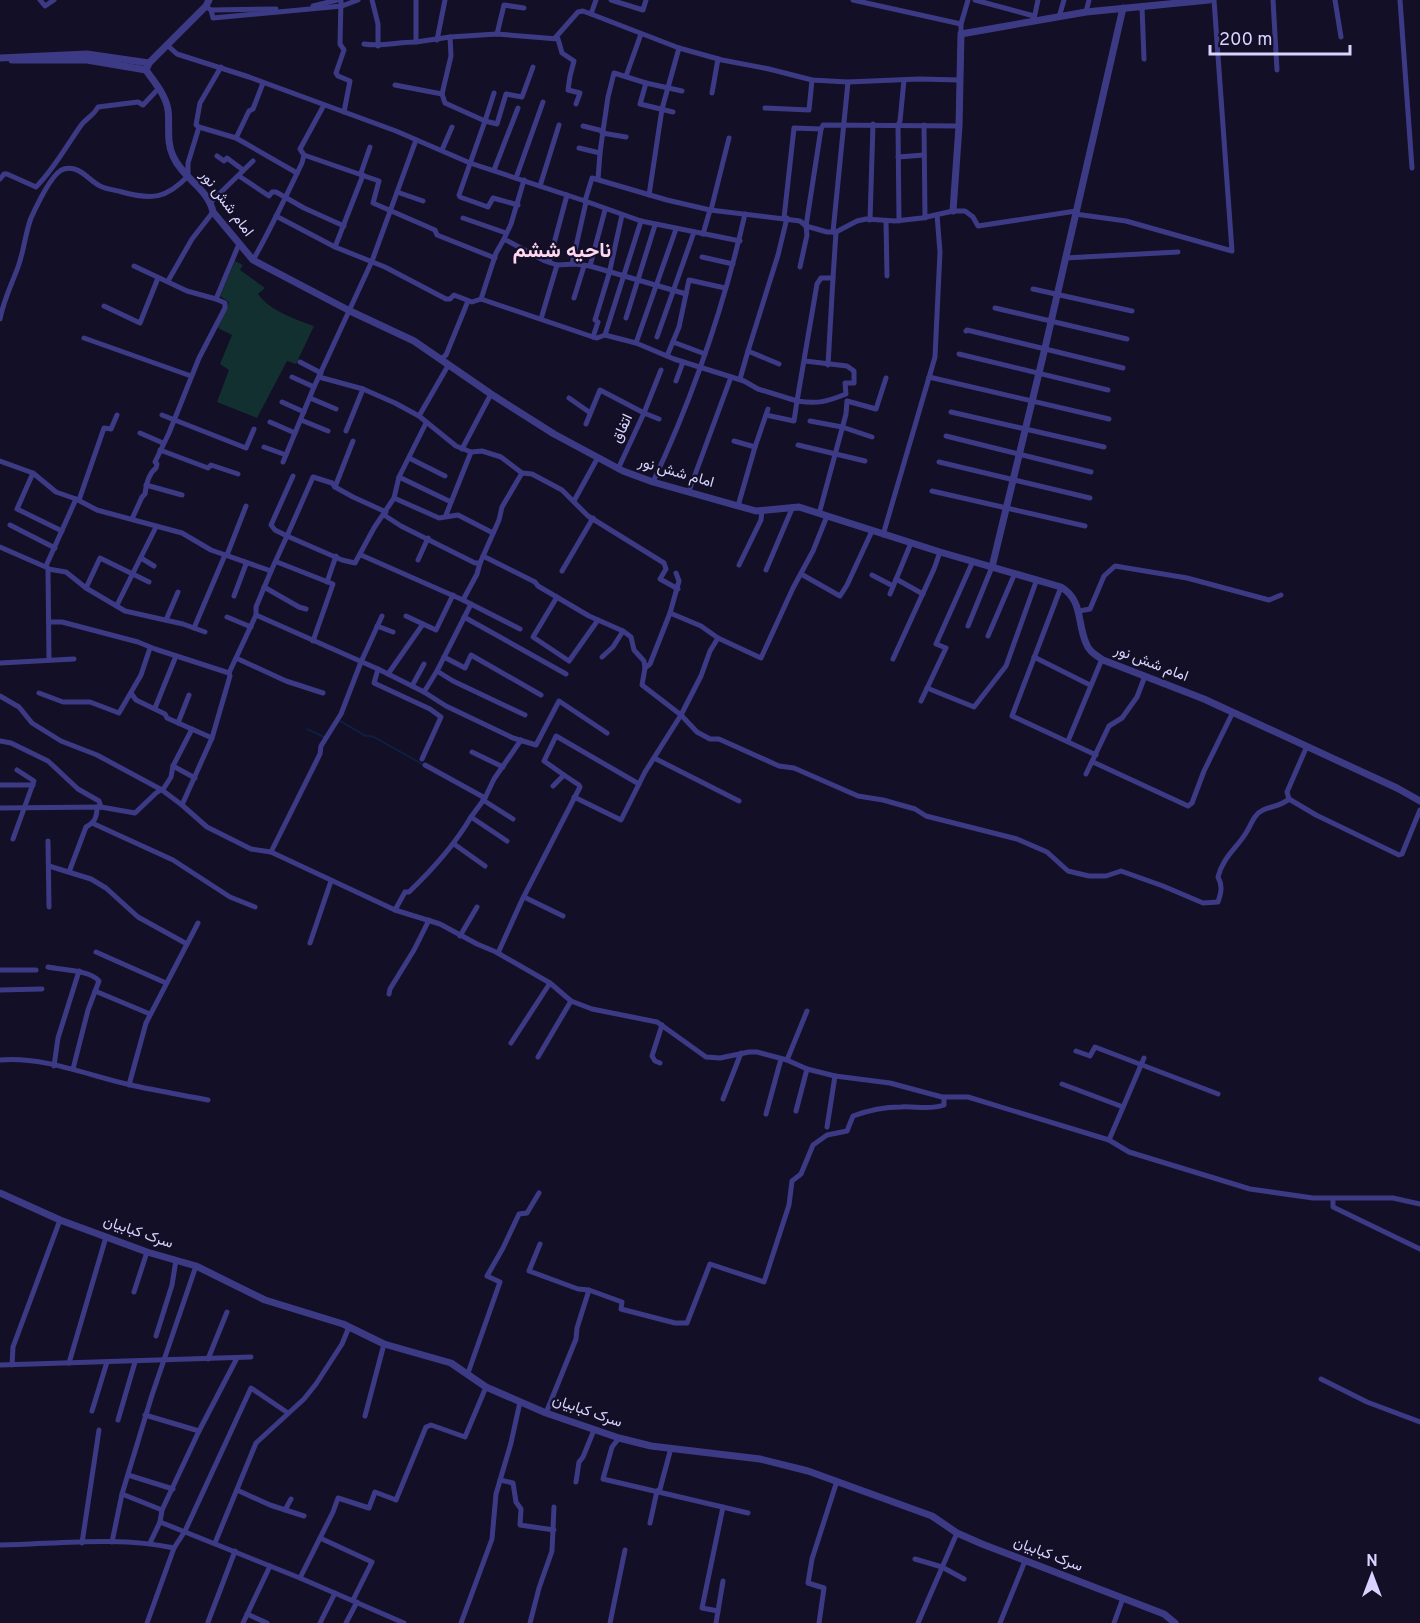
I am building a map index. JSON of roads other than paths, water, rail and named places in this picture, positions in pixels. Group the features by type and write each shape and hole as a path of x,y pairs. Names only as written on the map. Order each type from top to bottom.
{"street":[{"path":"40,0 45,6 54,0"},
{"path":"0,59 87,54 147,66 209,5 306,8 358,0"},
{"path":"372,0 378,24 378,46"},
{"path":"416,0 416,42"},
{"path":"437,40 445,0"},
{"path":"591,14 597,0"},
{"path":"611,0 643,10 646,0"},
{"path":"853,0 961,24"},
{"path":"953,211 959,126 961,24 968,0"},
{"path":"975,0 1034,19"},
{"path":"1034,19 1038,0"},
{"path":"1059,17 1064,0"},
{"path":"1086,12 1089,0"},
{"path":"968,626 992,567 1008,508 1125,0"},
{"path":"572,264 592,178 710,210 785,218 800,221 806,226 827,232 834,232 857,221 870,219 899,221 953,211 965,211 973,217 978,226 1075,213 1126,221 1232,251 1211,0 1034,19 961,34"},
{"path":"1273,0 1277,70"},
{"path":"1335,0 1341,37"},
{"path":"1400,0 1412,168"},
{"path":"340,2 340,44 344,50 336,73 350,81 344,112"},
{"path":"497,34 504,5 524,8"},
{"path":"1142,7 1144,59"},
{"path":"364,44 378,46 391,42 416,42 497,34 555,38 578,12 584,10 679,48 812,80 848,82 960,80"},
{"path":"626,76 641,34"},
{"path":"450,37 451,56 442,94 446,103 485,121 497,124 506,94 522,97 533,67"},
{"path":"555,38 558,39 562,54 574,61 568,90 580,93 576,104"},
{"path":"167,45 177,54 221,67 344,112 470,163 605,210 655,225 740,241"},
{"path":"650,195 662,110 679,48"},
{"path":"712,93 718,59"},
{"name":"امام شش نور","path":"147,66 165,97 172,155 180,168 211,202 213,212 253,260 350,311 414,341 490,394 597,459 652,482 756,511 799,507 884,535 1061,587 1074,598 1086,643 1092,653 1102,659 1233,712 1397,788 1420,801"},
{"path":"221,67 200,103 196,125 236,138 297,173"},
{"path":"598,179 602,132 615,73 682,91"},
{"path":"765,108 809,110 812,80"},
{"path":"899,221 898,125 904,80"},
{"path":"828,365 834,232 848,82"},
{"path":"236,138 249,111 253,109 262,83"},
{"path":"646,83 640,104 673,112"},
{"path":"395,85 442,94"},
{"path":"36,187 55,167 80,127 98,107 138,102 143,105 159,88"},
{"path":"494,93 459,195 488,207 493,198 518,205"},
{"path":"516,178 543,102"},
{"path":"324,105 300,149 304,154 379,181 373,203 435,230 437,235 495,258"},
{"path":"494,170 518,108"},
{"path":"800,267 823,125 843,127 873,124 959,126"},
{"path":"870,219 873,124"},
{"path":"540,186 559,125"},
{"path":"924,125 925,218"},
{"path":"583,126 626,137"},
{"path":"0,319 5,295 18,266 32,217 56,174 64,169 75,169 100,186 143,198 163,195 177,188 188,176 188,164 199,127"},
{"path":"442,150 452,127"},
{"path":"740,379 778,255 785,218 794,128 821,129"},
{"path":"703,234 729,138"},
{"path":"283,462 314,387 372,261 416,140"},
{"path":"335,247 363,175 361,173 370,147"},
{"path":"579,148 600,153"},
{"path":"253,260 297,173 304,154"},
{"path":"898,157 924,155"},
{"path":"217,156 224,161 227,158 269,196 272,192 276,192 344,226"},
{"path":"211,202 253,160"},
{"path":"0,179 7,174 45,191"},
{"path":"276,216 335,247 372,261 446,299 450,300 456,296 475,302 481,299 495,258 518,205 524,180"},
{"path":"397,192 423,201"},
{"path":"549,262 567,195"},
{"path":"574,298 605,210"},
{"path":"168,281 192,239 213,212"},
{"path":"652,482 675,435 701,367 740,241 745,214"},
{"path":"592,337 598,322 595,320 622,215"},
{"path":"884,535 934,357 940,252 937,215"},
{"path":"463,218 505,236 557,265 587,266 686,294"},
{"path":"605,335 641,221"},
{"path":"886,221 887,276"},
{"path":"626,318 655,225"},
{"path":"636,343 676,229"},
{"path":"657,337 694,232"},
{"path":"216,299 239,244"},
{"path":"1065,258 1178,252"},
{"path":"702,257 733,264"},
{"path":"541,319 557,265"},
{"path":"132,519 145,494 152,471 156,468 155,462 159,450 191,376 225,308 225,303 187,291 134,266"},
{"path":"104,306 140,322 158,278"},
{"path":"738,506 766,412 794,421 817,284 821,278 833,278"},
{"path":"667,356 679,327 689,280 725,288"},
{"path":"1033,289 1132,311"},
{"path":"481,299 592,337 605,335 636,343 683,362 740,379 758,389 797,401 813,404 846,394 845,383 854,383 854,371 847,366 805,360"},
{"path":"441,359 446,355 468,301"},
{"path":"995,308 1127,339"},
{"path":"966,331 1123,368"},
{"path":"84,338 191,376"},
{"path":"673,342 705,354"},
{"path":"748,351 779,363"},
{"path":"959,354 1108,390"},
{"path":"300,362 320,375 363,388 419,416 462,449 471,452 482,451 501,457 522,473 532,474 562,490 588,516 664,563 666,569 660,579 678,589"},
{"path":"676,381 683,362"},
{"path":"419,416 449,364"},
{"path":"586,424 600,390 644,413 661,370"},
{"path":"292,377 314,387"},
{"path":"689,491 731,377"},
{"path":"928,377 1109,419"},
{"path":"670,613 701,626 718,638 760,658 813,551 846,414 847,401 876,409 886,378"},
{"path":"346,431 363,388"},
{"path":"462,449 490,394"},
{"path":"310,398 336,409"},
{"path":"569,398 590,412"},
{"path":"282,402 304,412"},
{"path":"951,412 1104,447"},
{"name":"اتفاق","path":"618,469 644,413 659,419"},
{"path":"162,415 246,448 254,429"},
{"path":"49,660 50,622 47,568 77,500 104,428 111,429 117,416"},
{"path":"301,420 328,431"},
{"path":"270,422 295,432"},
{"path":"810,422 842,427 872,437"},
{"path":"293,476 271,525 274,530 342,560 356,563 374,528 394,498 399,477 426,423"},
{"path":"140,433 163,443"},
{"path":"946,436 1091,472"},
{"path":"334,487 353,441"},
{"path":"734,441 755,447"},
{"path":"798,445 865,461"},
{"path":"264,447 286,455"},
{"path":"159,450 208,468 211,465 238,474"},
{"path":"446,515 471,452"},
{"path":"409,458 445,476"},
{"path":"574,501 597,459"},
{"path":"0,461 33,473 56,492 97,510 182,533 211,550 271,571"},
{"path":"939,462 1090,498"},
{"path":"33,473 16,509 62,531"},
{"path":"463,600 477,574 502,507 522,473"},
{"path":"182,805 212,738 229,673 251,627 264,587 313,477 332,483 334,487 385,513 401,526 475,563 481,560 535,582 538,586 598,620 623,631 631,637 634,650 644,661 642,685 681,715 697,732 710,739 719,739 779,766 794,768 858,796 883,800 915,809 926,816 1017,839 1047,852 1068,870 1089,876 1107,876 1121,871 1203,903 1218,902 1221,884 1218,877 1229,852 1245,835 1261,810 1280,805 1289,799"},
{"path":"399,477 451,502"},
{"path":"147,485 182,495"},
{"path":"932,491 1084,526"},
{"path":"394,498 440,518 446,515 458,515 493,532"},
{"path":"194,628 246,506"},
{"path":"766,570 791,512 791,507"},
{"path":"739,565 761,519 762,510"},
{"path":"562,571 593,518"},
{"path":"9,525 55,548"},
{"path":"117,605 156,527"},
{"path":"801,574 840,596 848,585 872,531"},
{"path":"418,560 428,538"},
{"path":"890,594 911,543"},
{"path":"0,547 47,568 66,572 86,588 125,611 205,632"},
{"path":"893,659 940,552"},
{"path":"361,555 453,595 520,629"},
{"path":"327,582 336,556"},
{"path":"86,588 100,558 150,582"},
{"path":"141,558 154,566"},
{"path":"921,701 946,648 936,644 973,561"},
{"path":"277,562 333,584 313,641"},
{"path":"234,596 246,564"},
{"path":"1079,611 1090,609 1104,576 1114,566 1187,578 1269,600 1281,594"},
{"path":"645,668 650,664 678,589 679,581 676,573"},
{"path":"988,636 1015,573"},
{"path":"872,575 893,586"},
{"path":"896,579 923,594"},
{"path":"927,688 974,707 1006,666 1037,579"},
{"path":"264,587 306,609"},
{"path":"1061,587 1012,716 1096,755"},
{"path":"166,620 178,592"},
{"path":"406,616 436,630 453,595"},
{"path":"557,597 533,637 569,662 598,620"},
{"path":"424,692 471,604"},
{"path":"256,615 378,669 446,706 521,740 536,745 559,701 607,733"},
{"path":"271,852 320,754 321,746 341,714 360,662 382,616"},
{"path":"227,617 251,627"},
{"path":"464,617 566,674"},
{"path":"50,622 90,628 229,673"},
{"path":"388,674 423,624"},
{"path":"377,626 393,632"},
{"path":"602,657 623,631"},
{"path":"574,797 621,820 639,784 681,715 718,638"},
{"path":"39,693 63,702 90,702 119,713 141,675 150,648"},
{"path":"444,657 465,668 471,655 541,695"},
{"path":"154,708 176,656"},
{"path":"1034,657 1090,685"},
{"path":"236,658 286,681 322,693"},
{"path":"0,663 74,659"},
{"path":"1068,741 1102,659"},
{"path":"412,686 424,664"},
{"path":"378,669 374,683 430,709 441,717 423,762 513,819"},
{"path":"437,671 525,715"},
{"path":"1086,774 1109,726 1122,718 1137,696 1145,676"},
{"path":"131,693 136,700 212,738"},
{"path":"178,723 189,695"},
{"path":"0,696 19,707 32,723 60,741 97,755 162,790 207,827 251,849 271,852 395,910 440,924 498,953 550,983 571,1001 592,1009 657,1022 706,1057 720,1058 757,1052 835,1076 890,1083 945,1097 968,1097 1109,1140 1129,1152 1250,1189 1313,1198 1393,1198 1420,1204"},
{"path":"1092,763 1188,806 1192,802 1204,771 1233,712"},
{"path":"0,808 99,807 135,813 162,790 171,777 173,766 192,729"},
{"path":"498,953 579,785 544,761 556,736 639,784"},
{"path":"395,910 405,892 409,892 436,867 454,844 521,740"},
{"path":"0,741 11,743 48,761 78,789 99,801 97,816 92,823 86,826 69,872"},
{"path":"1306,745 1287,792 1289,799 1316,815 1399,855 1402,854 1420,810"},
{"path":"472,752 503,767"},
{"path":"654,758 739,801"},
{"path":"173,766 195,778"},
{"path":"13,839 33,785 33,778 17,770"},
{"path":"552,786 564,775"},
{"path":"0,785 33,785"},
{"path":"471,817 507,840"},
{"path":"92,823 173,860 230,897 255,907"},
{"path":"48,841 50,907"},
{"path":"454,844 485,866"},
{"path":"49,866 91,879 106,888 138,917 186,944"},
{"path":"310,943 331,881"},
{"path":"524,897 563,916"},
{"path":"460,936 477,907"},
{"path":"389,994 429,920"},
{"path":"129,1085 146,1023 198,923"},
{"path":"96,952 166,983"},
{"path":"48,967 79,971 98,979 73,1069"},
{"path":"0,970 36,970"},
{"path":"54,1066 58,1038 79,971"},
{"path":"511,1043 550,983"},
{"path":"0,990 42,989"},
{"path":"95,991 150,1014"},
{"path":"537,1057 571,1001"},
{"path":"766,1114 784,1059 807,1011"},
{"path":"660,1063 651,1056 662,1025"},
{"path":"1076,1051 1090,1056 1095,1047 1142,1061 1218,1094"},
{"path":"723,1099 741,1053"},
{"path":"0,1060 13,1059 73,1069 129,1085 208,1100"},
{"path":"1109,1140 1142,1061"},
{"path":"796,1111 807,1069"},
{"path":"827,1127 835,1076"},
{"path":"1062,1084 1123,1107"},
{"path":"540,1244 529,1271 622,1302 621,1309 675,1323 687,1323 710,1264 764,1282 789,1205 792,1181 801,1174 813,1145 827,1135 847,1131 853,1116 872,1108 936,1108 944,1106 945,1097"},
{"name":"سرک کبابیان","path":"0,1193 60,1220 147,1252 196,1266 265,1300 350,1327 384,1344 452,1363 486,1387 546,1413 619,1438 671,1448 760,1459 837,1481 932,1516 957,1533 1164,1614 1175,1623"},
{"path":"468,1373 500,1282 487,1276 519,1214 527,1213 539,1193"},
{"path":"1333,1199 1333,1207 1420,1249"},
{"path":"12,1365 13,1347 60,1220"},
{"path":"69,1363 106,1237"},
{"path":"134,1292 147,1252"},
{"path":"156,1336 172,1286 176,1260"},
{"path":"112,1542 122,1494 146,1415 196,1266"},
{"path":"546,1413 576,1339 577,1328 589,1290"},
{"path":"208,1359 226,1312"},
{"path":"214,1544 256,1443 304,1399 342,1344 350,1327"},
{"path":"365,1416 384,1344"},
{"path":"150,1543 160,1522 162,1510 199,1431 237,1358"},
{"path":"0,1365 251,1358"},
{"path":"92,1411 107,1362"},
{"path":"118,1420 135,1362"},
{"path":"1321,1379 1367,1402 1420,1422"},
{"path":"300,1578 338,1498 369,1508 375,1492 396,1500 426,1427 431,1425 465,1437 486,1387"},
{"path":"147,1623 174,1548 185,1531 251,1388 288,1413"},
{"path":"461,1623 492,1539 496,1494 520,1402"},
{"path":"146,1415 199,1431"},
{"path":"82,1543 99,1430"},
{"path":"576,1482 579,1462 594,1430"},
{"path":"619,1438 612,1447 603,1479 748,1513"},
{"path":"650,1523 657,1491 660,1489 671,1448"},
{"path":"128,1475 173,1489"},
{"path":"500,1480 513,1483 516,1502 521,1509 520,1525 554,1530"},
{"path":"819,1623 824,1588 808,1583 812,1559 837,1481"},
{"path":"237,1490 304,1516"},
{"path":"122,1494 162,1510"},
{"path":"285,1510 291,1499"},
{"path":"530,1623 552,1551 554,1507"},
{"path":"718,1611 702,1608 723,1507"},
{"path":"160,1522 300,1578 404,1623"},
{"path":"918,1623 957,1533"},
{"path":"320,1538 372,1562 346,1623"},
{"path":"0,1545 112,1542 150,1543 174,1548"},
{"path":"610,1623 625,1550"},
{"path":"208,1622 234,1551"},
{"path":"915,1559 942,1567 964,1579"},
{"path":"1000,1623 1025,1561"},
{"path":"243,1623 270,1566"},
{"path":"716,1623 723,1581"},
{"path":"320,1623 335,1593"},
{"path":"1114,1623 1124,1598"},
{"path":"247,1614 267,1623"}],"waterway":[{"path":"340,721 422,764"},
{"path":"307,729 324,737"}],"district":[{"name":"ناحیه ششم","path":"562,251"}]}
